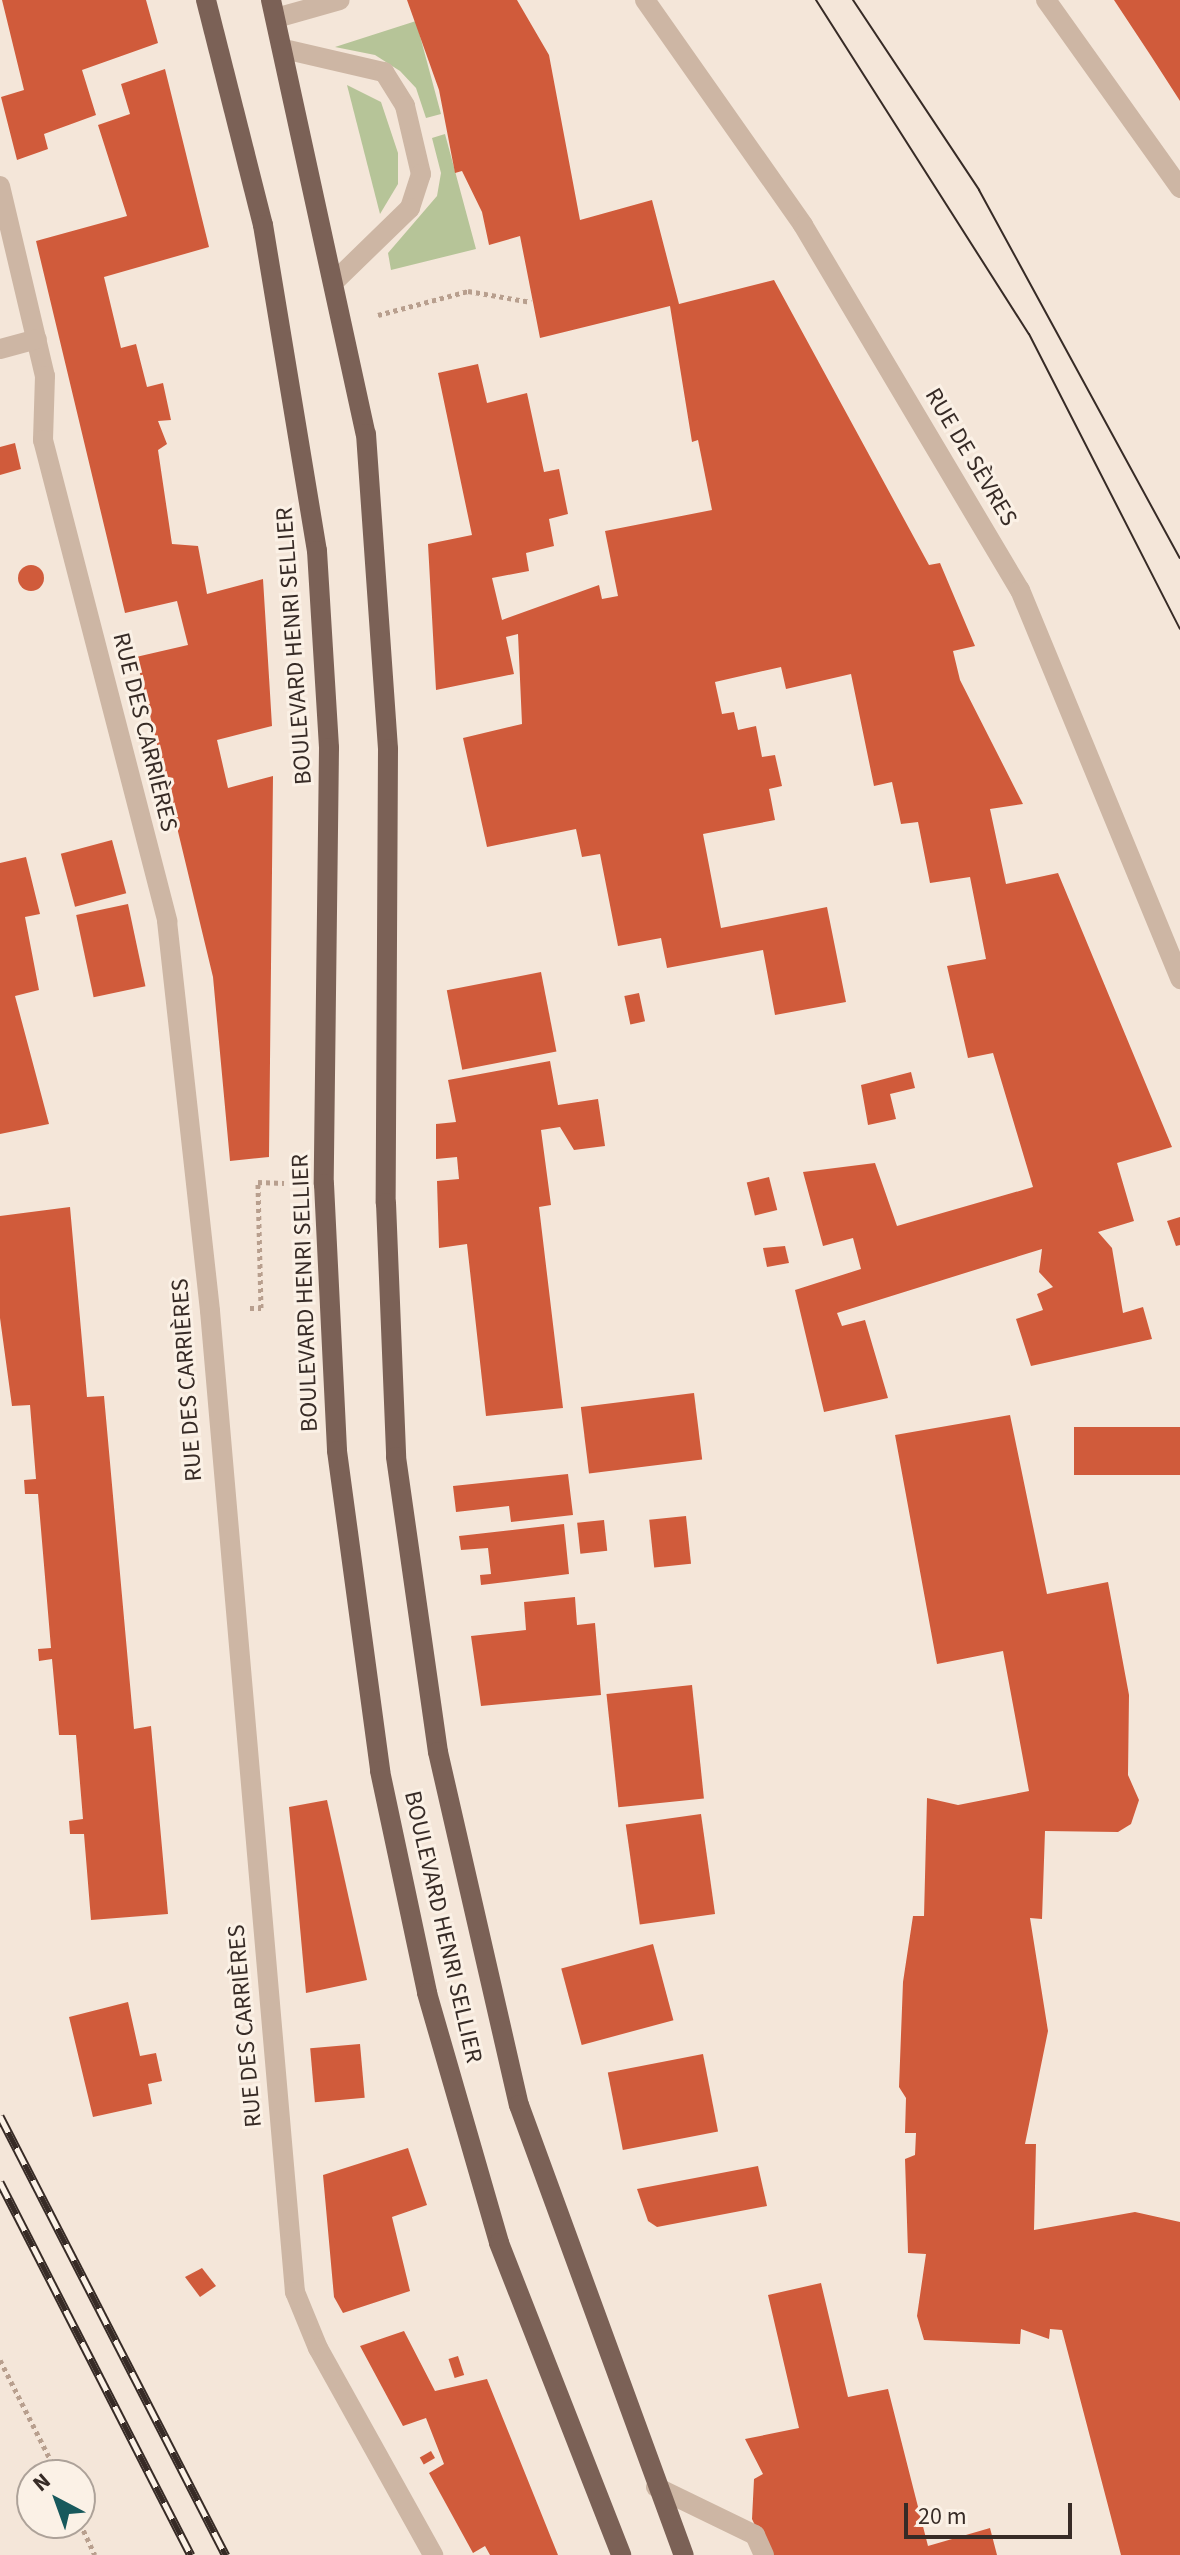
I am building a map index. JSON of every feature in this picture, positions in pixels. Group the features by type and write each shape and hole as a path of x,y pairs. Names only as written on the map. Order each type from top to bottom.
{"main road":[{"name":"BOULEVARD HENRI SELLIER","path":"206,0 263,225 317,551 329,748 324,1184 336,1436 380,1771 427,1993 499,2243 621,2555"},
{"name":"BOULEVARD HENRI SELLIER","path":"273,9 337,279 366,434 388,749 386,1203 396,1457 438,1752 519,2105 656,2487 684,2555"}],"street":[{"path":"273,9 340,0"},
{"name":"RUE DE SÈVRES","path":"645,0 803,225 1020,590 1180,979"},
{"path":"1046,0 1180,188"},
{"path":"284,49 384,72 405,106 418,160 410,208 337,279"},
{"name":"RUE DES CARRIÈRES","path":"0,186 45,376 43,440 167,921 210,1311 295,2292 318,2348 433,2555"},
{"path":"0,349 37,339"},
{"path":"656,2487 755,2535 764,2555"}],"path":[{"path":"345,324 468,291 531,302"},
{"path":"258,1182 261,1308"},
{"path":"0,2360 50,2459"}],"green space":[{"path":"416,21 441,114 426,118 416,88 400,71 375,55 335,47"},
{"path":"347,85 381,102 398,153 398,184 380,214"},
{"path":"445,134 476,249 391,270 388,253 437,196 441,173 432,138"}],"building":[{"path":"2,0 146,0 158,43 82,70 96,115 44,134 48,149 17,160 1,97 24,90"},
{"path":"407,0 517,0 549,55 580,220 652,200 679,304 774,280 929,565 940,563 975,646 953,651 960,680 1023,804 990,809 1006,884 1058,873 1172,1147 1117,1163 1134,1221 1098,1232 1112,1248 1123,1313 1143,1307 1152,1339 1031,1366 1016,1319 1043,1310 1037,1294 1053,1287 1039,1272 1042,1249 837,1313 842,1326 865,1320 888,1398 824,1412 795,1290 861,1269 853,1238 823,1246 803,1172 875,1163 897,1226 1033,1187 993,1053 968,1058 947,966 986,959 970,877 930,883 918,822 901,824 892,782 874,786 851,674 786,689 781,667 715,682 722,714 734,712 738,730 756,726 762,757 775,755 782,786 769,789 775,820 703,834 721,928 827,907 846,1002 775,1015 763,950 667,968 661,938 618,946 600,854 582,857 576,829 487,847 463,738 522,724 518,634 506,637 514,674 436,690 428,544 472,535 438,373 478,364 487,403 527,393 544,472 559,469 568,514 549,519 554,546 526,553 529,571 492,578 502,620 599,585 602,599 618,596 605,531 712,510 698,440 692,442 670,306 540,338 520,236 489,245 482,212 462,171 455,173 439,90"},
{"path":"1114,0 1180,0 1180,101 1151,56"},
{"path":"165,69 209,247 104,277 121,348 136,344 147,387 163,383 171,420 158,421 167,444 158,450 172,544 198,546 207,594 263,579 272,726 217,740 228,788 273,776 269,1157 230,1161 213,977 136,657 188,645 177,601 125,613 36,241 127,216 98,125 130,114 121,84"},
{"path":"15,443 21,469 0,475 0,447"},
{"path":"31,565 40,569 44,578 40,587 31,591 22,587 18,578 22,569"},
{"path":"112,840 126,893 75,907 61,854"},
{"path":"26,857 40,914 25,917 39,990 15,996 49,1124 0,1134 0,863"},
{"path":"128,904 145,986 94,997 76,915"},
{"path":"541,972 556,1052 462,1070 447,990"},
{"path":"639,993 645,1021 630,1024 624,996"},
{"path":"550,1061 558,1105 598,1099 605,1146 574,1150 560,1127 541,1130 551,1205 539,1207 563,1408 486,1416 467,1244 439,1248 437,1181 459,1179 457,1157 436,1159 436,1124 456,1122 448,1080"},
{"path":"911,1072 915,1088 890,1094 896,1119 868,1125 861,1085"},
{"path":"769,1177 777,1210 755,1216 747,1183"},
{"path":"70,1207 87,1397 104,1396 134,1729 151,1726 168,1914 91,1920 84,1834 70,1834 69,1821 83,1819 76,1735 59,1735 52,1659 39,1661 38,1649 51,1648 38,1494 25,1494 24,1480 36,1479 30,1405 12,1406 0,1318 0,1216"},
{"path":"1180,1217 1180,1245 1176,1246 1167,1221"},
{"path":"785,1246 789,1263 767,1267 763,1248"},
{"path":"694,1393 702,1460 589,1473 581,1407"},
{"path":"1010,1415 1047,1594 1108,1582 1129,1695 1128,1775 1139,1800 1131,1824 1118,1832 1045,1831 1042,1919 1030,1918 1048,2031 1025,2144 1036,2144 1034,2230 1135,2212 1180,2222 1180,2555 1121,2555 1062,2330 1050,2329 1049,2339 1021,2329 1020,2344 924,2340 917,2316 926,2254 908,2253 905,2159 915,2155 916,2133 905,2133 906,2098 899,2087 903,1982 913,1916 924,1916 927,1798 958,1805 1029,1791 1003,1651 937,1664 895,1435"},
{"path":"1074,1427 1180,1427 1180,1475 1074,1475"},
{"path":"568,1474 573,1515 511,1522 509,1506 456,1512 453,1486"},
{"path":"686,1516 691,1564 654,1568 649,1520"},
{"path":"604,1520 607,1551 580,1554 577,1523"},
{"path":"564,1524 569,1574 481,1585 480,1575 491,1574 488,1548 461,1550 459,1536"},
{"path":"575,1597 577,1625 595,1623 601,1695 481,1706 471,1636 526,1630 524,1602"},
{"path":"692,1685 704,1798 618,1807 606,1694"},
{"path":"327,1800 367,1980 306,1993 289,1807"},
{"path":"701,1814 715,1914 640,1925 626,1825"},
{"path":"653,1944 673,2020 582,2045 561,1969"},
{"path":"128,2002 140,2056 156,2053 162,2081 148,2084 152,2104 93,2117 69,2017"},
{"path":"360,2044 365,2098 315,2102 310,2048"},
{"path":"703,2054 718,2132 623,2150 608,2073"},
{"path":"408,2148 427,2205 392,2217 410,2291 343,2313 334,2297 323,2175"},
{"path":"758,2166 767,2206 657,2227 648,2221 637,2189"},
{"path":"202,2268 216,2286 200,2297 185,2277"},
{"path":"821,2283 848,2397 888,2389 928,2546 990,2528 997,2555 769,2555 752,2519 754,2479 763,2474 745,2439 799,2428 768,2295"},
{"path":"404,2331 435,2391 487,2379 558,2555 490,2555 485,2546 473,2553 429,2473 444,2464 426,2418 403,2426 360,2346"},
{"path":"458,2356 464,2375 455,2378 448,2359"},
{"path":"431,2451 435,2458 424,2464 420,2458"}],"tram line":[{"path":"816,0 1029,334 1180,629"},
{"path":"853,0 979,190 1180,558"}],"railway":[{"path":"0,2116 226,2555"},
{"path":"0,2182 191,2555"}]}
